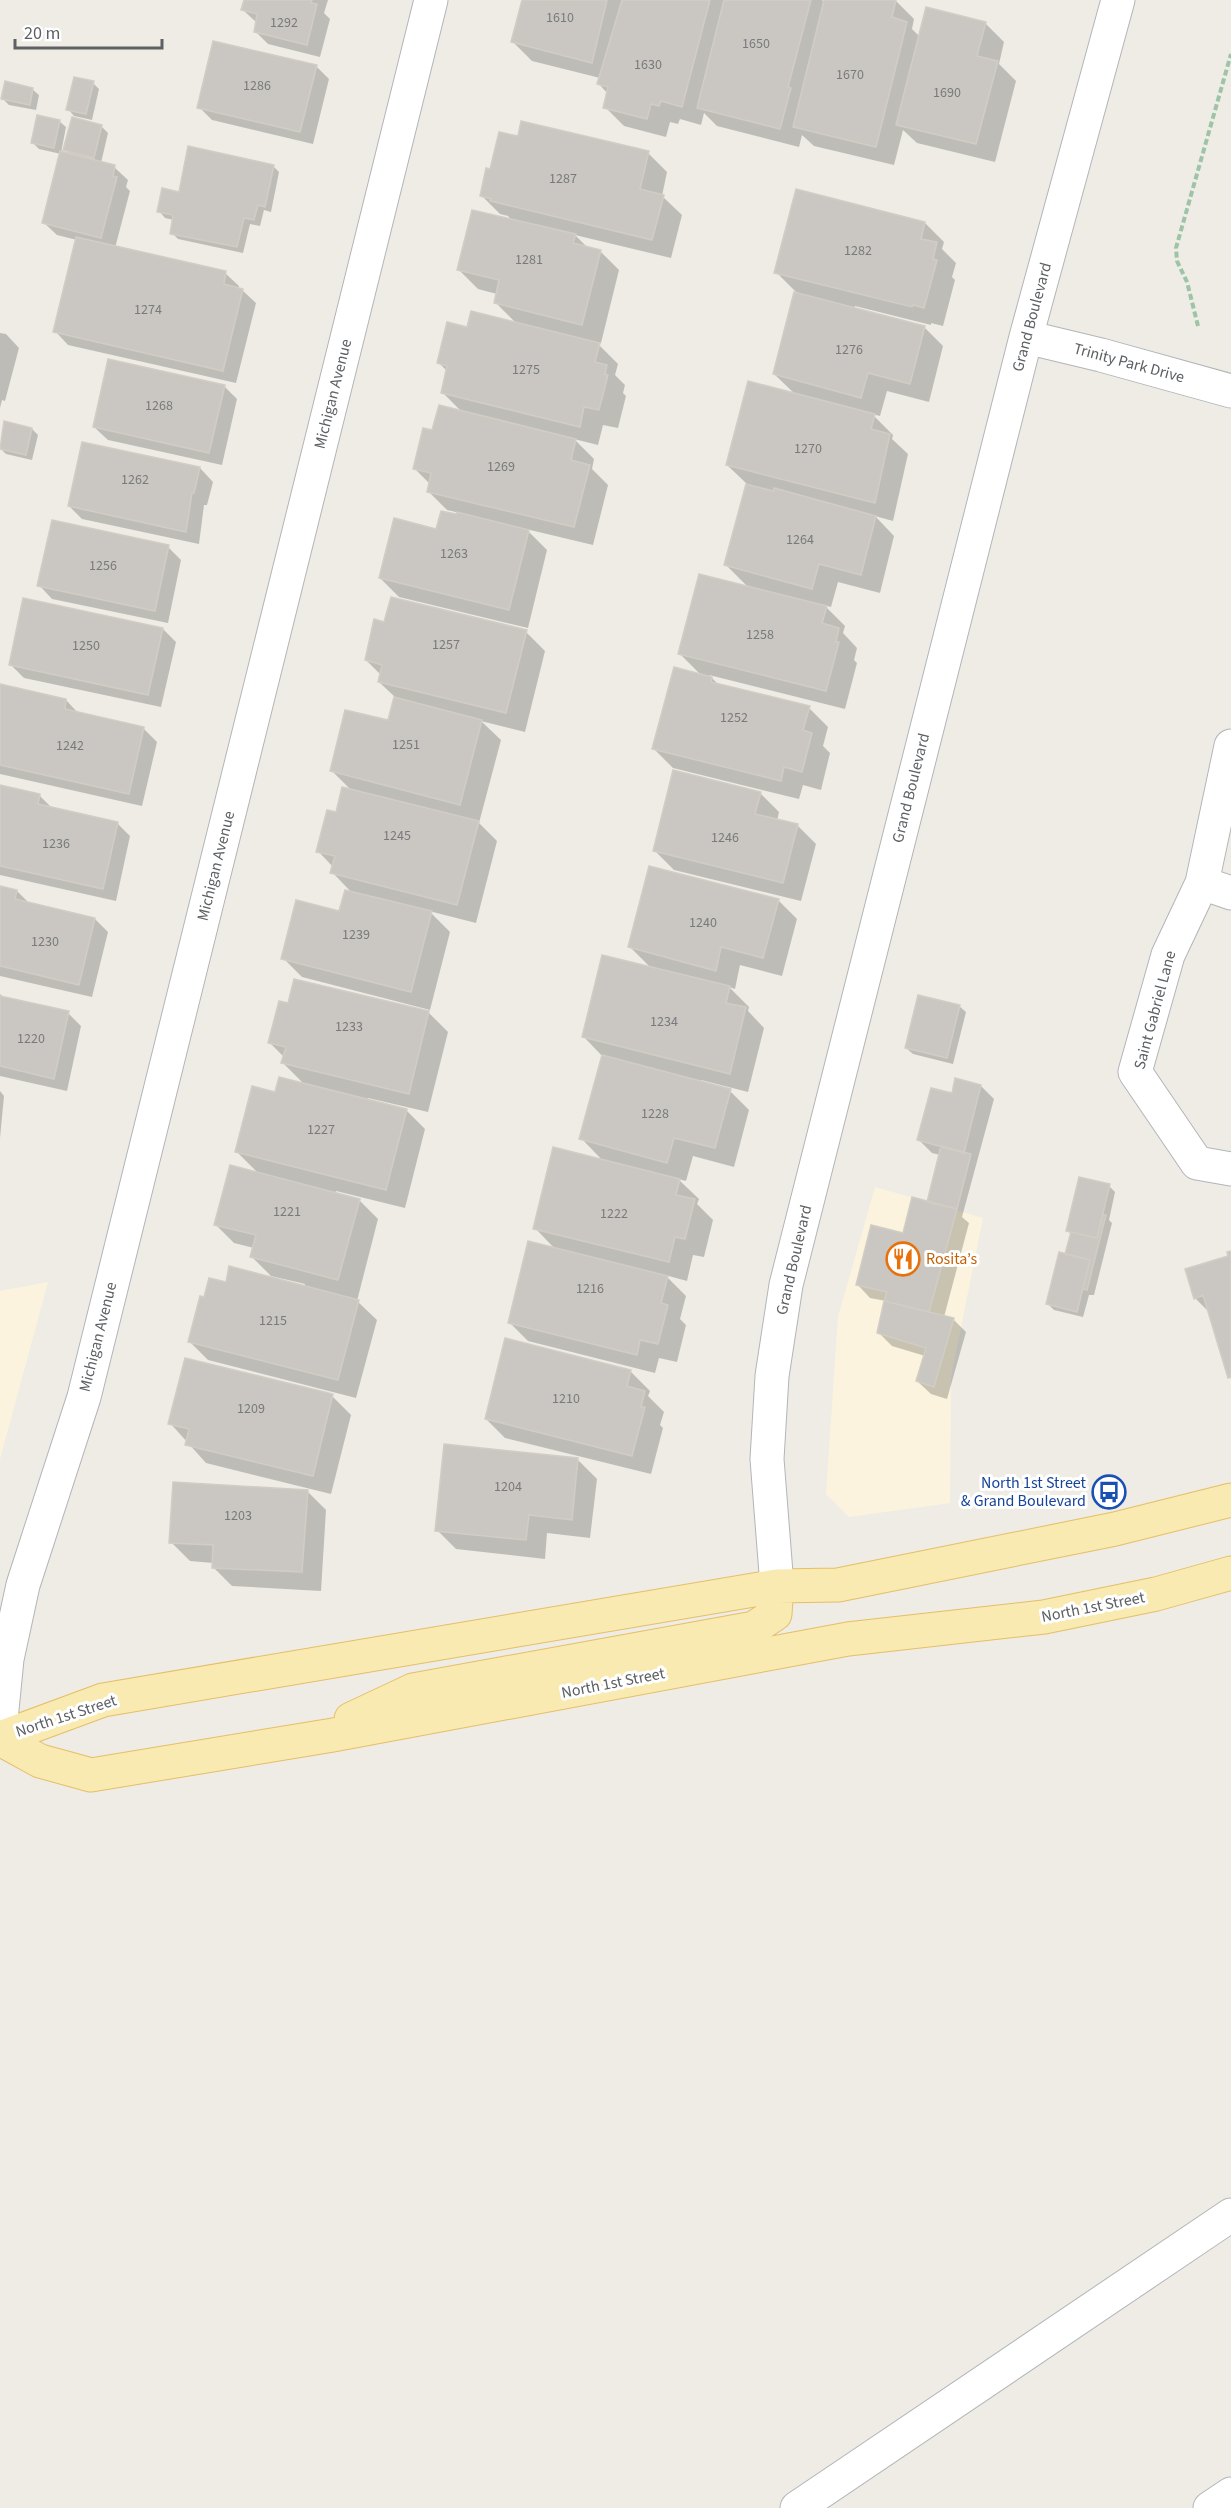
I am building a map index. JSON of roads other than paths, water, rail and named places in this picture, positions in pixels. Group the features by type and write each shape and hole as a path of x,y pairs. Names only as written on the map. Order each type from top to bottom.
{"main road":[{"name":"North 1st Street","path":"0,1739 103,1700 777,1586 838,1585 1115,1529 1231,1500"},
{"name":"North 1st Street","path":"0,1739 40,1761 91,1775 333,1735 848,1639 1044,1617 1156,1594 1231,1573"},
{"path":"333,1735 352,1718 413,1690 754,1628 775,1614 777,1586"}],"street":[{"name":"Michigan Avenue","path":"0,1730 12,1587 84,1397 431,0"},
{"name":"Grand Boulevard","path":"777,1586 767,1459 772,1376 786,1285 1026,337 1118,0"},
{"name":"Trinity Park Drive","path":"1026,337 1231,391"},
{"path":"1217,888 1231,746"},
{"name":"Saint Gabriel Lane","path":"1217,888 1168,955 1135,1072 1197,1163 1231,1169"},
{"path":"797,2508 1231,2215"},
{"path":"1210,2508 1231,2494"}],"place":[{"name":"Rosita’s","path":"903,1259"},
{"name":"North 1st Street & Grand Boulevard","path":"1109,1492"}]}
